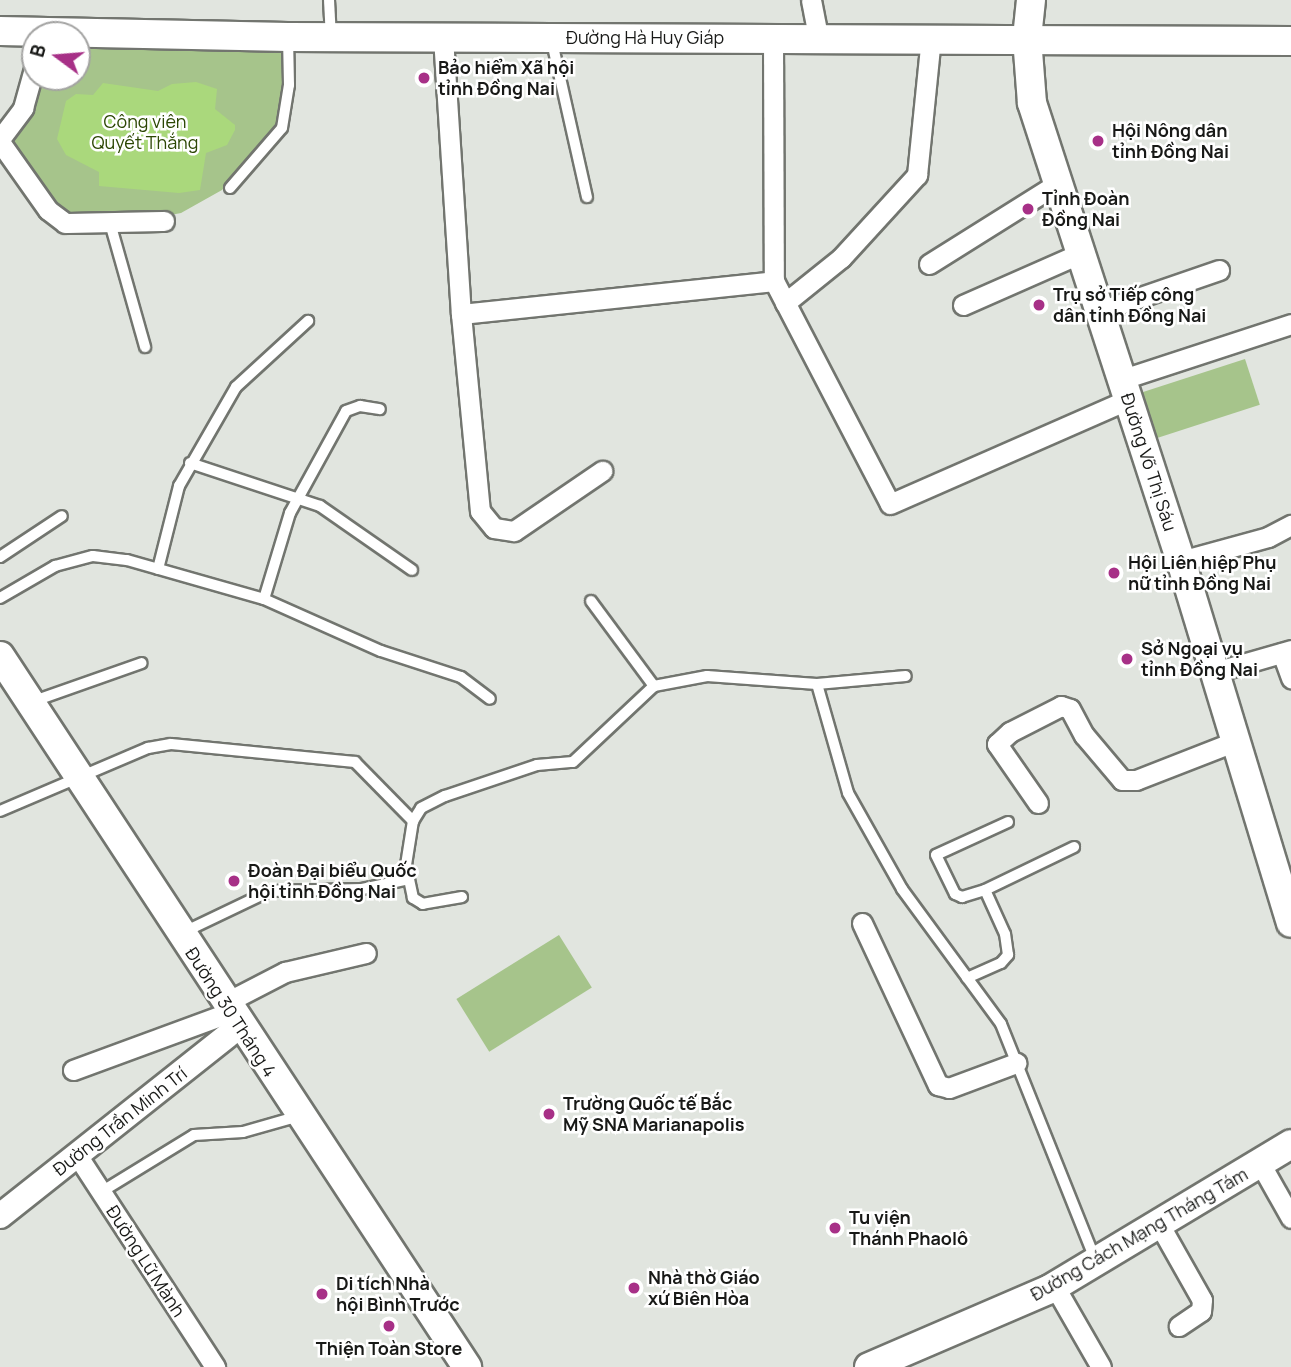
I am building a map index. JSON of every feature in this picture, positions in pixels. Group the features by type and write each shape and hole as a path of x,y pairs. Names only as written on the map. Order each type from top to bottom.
{"main road":[{"name":"Đường Võ Thị Sáu","path":"1031,0 1027,38 1030,92 1181,561 1291,923"},
{"name":"Đường Hà Huy Giáp","path":"0,31 21,32"},
{"name":"Đường Hà Huy Giáp","path":"91,35 552,38 818,36 1291,41"},
{"name":"Đường 30 Tháng 4","path":"0,656 232,1014 468,1366"},
{"name":"Đường Cách Mạng Tháng Tám","path":"869,1367 1055,1287 1291,1144"}],"street":[{"path":"811,0 818,36"},
{"path":"773,36 774,281 890,504 1126,389 1291,324"},
{"path":"443,37 461,314 480,511 500,531 526,526 603,471"},
{"path":"785,303 841,258 917,175 930,37"},
{"path":"28,91 23,108 0,140 58,219 71,224 164,221"},
{"path":"929,264 1058,183"},
{"path":"963,305 1082,253"},
{"path":"1100,311 1219,270"},
{"path":"461,314 774,281"},
{"path":"1181,561 1268,537 1291,525"},
{"path":"1215,672 1287,651 1291,678"},
{"path":"1038,803 997,744 1010,732 1061,706 1070,709 1084,735 1122,780 1136,780 1236,741"},
{"path":"862,923 938,1085 949,1088 1016,1063"},
{"path":"73,1070 232,1014 285,972 366,953"},
{"name":"Đường Trần Minh Trí","path":"0,1216 77,1155 232,1014"},
{"name":"Đường Lữ Mành","path":"77,1155 215,1367"},
{"path":"1260,1163 1291,1218"},
{"path":"1159,1224 1202,1300 1201,1311 1179,1326"},
{"path":"1055,1287 1101,1367"}],"lane":[{"path":"328,0 331,37"},
{"path":"230,188 282,128 289,85 288,37"},
{"path":"552,38 587,197"},
{"path":"110,223 145,347"},
{"path":"158,569 170,515 190,463 246,374 308,321"},
{"path":"264,600 282,530 346,411 360,406 380,409"},
{"path":"190,463 299,496 412,570"},
{"path":"0,557 62,516"},
{"path":"0,598 55,566 93,556 158,569 264,600 373,648 461,677 490,699"},
{"path":"591,601 654,686"},
{"path":"30,703 142,663"},
{"path":"463,897 417,903 406,865 413,821 421,808 445,796 537,765 573,762 654,686 689,678 736,676 817,684 906,676"},
{"path":"817,684 848,793 891,873 1001,1024 1096,1263"},
{"path":"0,810 78,776 171,744 338,757 368,771 413,821"},
{"path":"1008,822 936,855 954,894 962,897 985,890 1074,847"},
{"path":"180,934 270,891 362,890 409,879"},
{"path":"967,978 1001,963 1007,955 1005,934 985,890"},
{"path":"101,1192 194,1135 243,1132 300,1116"}],"green space":[{"name":"Công viên Quyết Thắng","path":"91,45 284,48 285,97 274,136 222,190 181,213 155,218 63,218 5,139 30,91 91,91"},
{"path":"1245,359 1260,405 1153,439 1138,394"},
{"path":"559,935 592,988 489,1052 456,999"}],"shaded area":[{"path":"196,82 217,89 215,109 235,125 235,130 227,145 206,153 200,190 179,193 99,186 99,172 66,155 57,139 66,101 76,94 93,95 103,83 158,91 172,84"}],"place":[{"name":"Bảo hiểm Xã hội tỉnh Đồng Nai","path":"424,78"},
{"name":"Hội Nông dân tỉnh Đồng Nai","path":"1098,141"},
{"name":"Tỉnh Đoàn Đồng Nai","path":"1028,209"},
{"name":"Trụ sở Tiếp công dân tỉnh Đồng Nai","path":"1039,305"},
{"name":"Hội Liên hiệp Phụ nữ tỉnh Đồng Nai","path":"1114,573"},
{"name":"Sở Ngoại vụ tỉnh Đồng Nai","path":"1127,659"},
{"name":"Đoàn Đại biểu Quốc hội tỉnh Đồng Nai","path":"234,881"},
{"name":"Trường Quốc tế Bắc Mỹ SNA Marianapolis","path":"549,1114"},
{"name":"Tu viện Thánh Phaolô","path":"835,1228"},
{"name":"Nhà thờ Giáo xứ Biên Hòa","path":"634,1288"},
{"name":"Di tích Nhà hội Bình Trước","path":"322,1294"},
{"name":"Thiện Toàn Store","path":"389,1326"}]}
